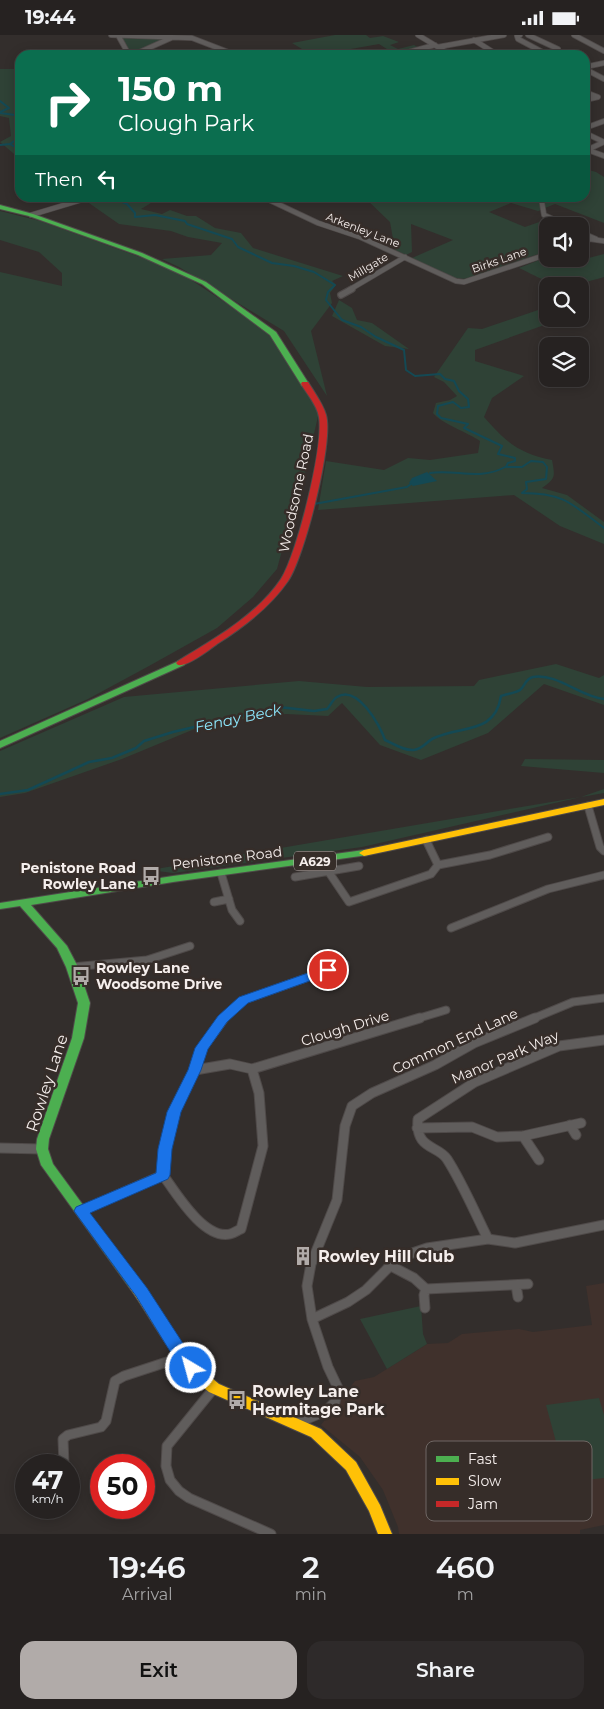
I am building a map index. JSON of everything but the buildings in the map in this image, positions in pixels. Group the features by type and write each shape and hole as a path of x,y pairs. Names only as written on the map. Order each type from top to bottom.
{"main road":[{"name":"Woodsome Road","path":"0,207 31,215 172,267 204,283 273,334 313,396 323,417 324,432 308,515 294,563 285,579 259,609 214,643 180,664 120,693 0,745"},
{"name":"Penistone Road","path":"0,906 325,859 604,803"},
{"name":"Rowley Lane","path":"23,903 62,947 72,967 84,1003 78,1038 45,1130 42,1149 51,1173 141,1292 182,1357 200,1379 214,1388 316,1433 350,1466 375,1509 385,1534"}],"street":[{"path":"111,35 119,37 196,39 224,50"},
{"path":"418,35 443,50"},
{"path":"420,50 504,35"},
{"path":"520,35 517,36 518,39 539,50"},
{"path":"528,35 558,49"},
{"path":"574,35 604,51"},
{"path":"119,37 128,50"},
{"path":"143,50 173,37"},
{"path":"474,40 490,50"},
{"path":"590,67 604,63"},
{"path":"590,71 602,77"},
{"path":"593,78 602,77"},
{"path":"590,94 598,97 590,99"},
{"path":"590,126 604,121"},
{"path":"590,135 604,142"},
{"path":"590,147 604,142"},
{"path":"590,151 604,156"},
{"path":"31,215 71,202"},
{"name":"Arkenley Lane","path":"273,202 307,219 360,237 456,281"},
{"path":"542,202 544,215 548,217"},
{"path":"589,236 604,241"},
{"path":"589,241 596,239"},
{"name":"Millgate","path":"341,295 405,257"},
{"name":"Birks Lane","path":"456,281 464,282 539,257"},
{"path":"588,806 600,847 604,851"},
{"path":"328,871 349,901 418,879 431,873 438,865 490,855 548,837"},
{"path":"426,840 438,865"},
{"path":"295,877 359,866"},
{"path":"221,873 232,910 240,921"},
{"path":"451,928 548,889 604,875"},
{"path":"214,901 229,899"},
{"path":"72,967 147,960 190,946"},
{"path":"195,1070 217,1064 238,1063 252,1069 259,1093 263,1146 241,1229 233,1235 217,1234 200,1223 163,1175 165,1149 174,1112 195,1070 202,1048 223,1019 244,1000 345,964"},
{"name":"Common End Lane","path":"297,1423 326,1411 336,1402 338,1387 328,1367 312,1319 307,1286 311,1264 337,1200 349,1111 360,1100 372,1093 435,1065 474,1043 573,1002 604,998"},
{"name":"Clough Drive","path":"252,1069 446,1010"},
{"name":"Manor Park Way","path":"417,1128 418,1119 442,1101 475,1082 559,1046 604,1040"},
{"path":"488,1239 446,1157 426,1146 417,1128 472,1127 497,1137 523,1136 580,1123"},
{"path":"570,1125 576,1135"},
{"path":"523,1136 539,1160"},
{"path":"0,1148 42,1149"},
{"path":"81,1211 163,1175"},
{"path":"312,1319 366,1290 398,1258 427,1248 488,1239 515,1243 604,1225"},
{"path":"389,1265 414,1278 426,1289 528,1284"},
{"path":"516,1285 518,1297"},
{"path":"426,1289 424,1295 426,1308"},
{"path":"63,1454 62,1439 68,1435 101,1427 106,1421 115,1381 124,1376 182,1357"},
{"path":"214,1388 167,1446 166,1457 170,1482 177,1490 195,1500 271,1534"}],"shaded area":[{"path":"604,1283 604,1525 580,1530 580,1534 399,1534 383,1490 360,1457 321,1425 355,1381 374,1377 427,1344 448,1343 462,1334 519,1329 533,1332 592,1325 586,1286"}],"green space":[{"path":"335,35 366,35 370,38 383,36 399,42 390,45 398,49 414,45 421,49 388,50 379,44 345,50 296,50 302,49 292,43"},
{"path":"120,37 174,37 142,50 127,50"},
{"path":"0,69 15,69 15,155 0,142 11,136 9,118 0,116"},
{"path":"590,170 604,177 604,223 555,204 545,208 544,202 590,202"},
{"path":"87,202 154,202 141,209 162,214 170,210 187,216 196,216 215,228 241,233 253,248 343,276 332,281 336,285 330,293 332,303 311,331 327,396 284,331 179,267 162,259 211,255 222,243 188,237 171,231 119,224"},
{"path":"369,202 540,202 541,210 538,211 511,203 489,212 525,227 539,222 539,254 469,278 461,279 444,274 412,258 453,240 411,224 412,252 406,255 395,250 390,222"},
{"path":"0,211 40,221 176,270 273,334 321,403 299,500 291,517 277,569 253,597 217,628 149,666 88,699 0,738 0,272 62,286 62,273 39,252 0,240"},
{"path":"604,254 604,277 589,281 589,277 539,278 519,268 539,260 539,267 589,267 589,258"},
{"path":"339,300 352,308 357,320 372,323 409,349 385,346 332,316"},
{"path":"539,310 539,327 475,350 475,361 524,376 492,398 484,417 506,440 521,450 552,460 553,477 542,488 567,495 604,522 604,544 560,526 514,495 318,510 326,461 384,470 408,458 430,460 478,453 480,441 442,421 433,413 436,403 450,400 457,396 444,382 434,377 468,328 482,329"},
{"path":"556,664 599,678 604,675 604,705 544,684 488,733 421,760 380,745 342,703 328,716 286,714 209,723 122,759 25,793 0,797 0,751 124,697 299,681 367,687 474,686 479,680"},
{"path":"525,759 604,760 604,773 521,766"},
{"path":"604,789 604,793 581,797"},
{"path":"581,797 362,847 173,873 150,870"},
{"path":"421,1306 423,1334 427,1344 387,1369 360,1319"},
{"path":"599,1398 604,1415 604,1478 592,1479 592,1441 556,1441 546,1405"}],"water":[{"path":"427,472 437,481 413,486 409,483 412,478"}],"waterway":[{"path":"0,101 9,108 0,112"},
{"path":"0,113 15,115"},
{"path":"10,144 15,140"},
{"path":"0,145 10,144"},
{"path":"10,144 15,147"},
{"path":"122,202 127,204 135,213 135,217 155,215 185,221 187,224 232,239 238,247 272,263 294,266 314,272 335,285 328,292 326,300 342,320 361,327 376,337 404,350 406,370 415,376 440,374 445,379 454,381 459,391 468,399 469,407 461,408 453,402 438,406 437,414 441,418 468,424 464,428 502,446 498,454 515,458 515,461 508,463 506,467 522,467 531,461 543,462 547,467 546,479 526,482 527,489 522,493 548,495 567,501 604,528"},
{"path":"430,473 477,474 496,471 505,467"},
{"path":"314,504 407,487 411,484"},
{"name":"Fenay Beck","path":"0,794 28,790 89,762 112,758 136,748 144,741 173,732 279,707 314,711 327,709 337,697 345,695 352,696 367,708 385,740 410,750 420,748 432,739 444,734 484,723 492,717 498,708 501,696 520,690 528,679 533,677 551,678 586,694 604,699"}],"traffic: fast":[{"path":"0,207 31,215 140,254 204,283 273,334 305,384"},
{"path":"0,745 181,663"},
{"path":"0,906 173,879 364,853"},
{"path":"23,903 62,946 72,967 84,1003 78,1038 43,1139 42,1149 47,1165 134,1283"}],"traffic: slow":[{"path":"364,853 604,802"},
{"path":"134,1283 179,1353 201,1378 214,1388 316,1433 351,1466 375,1509 385,1534"}],"traffic: jam":[{"path":"181,663 223,636 263,605 285,579 291,567 312,499 324,430 322,413 305,384"}],"place":[{"name":"Penistone Road Rowley Lane","path":"151,876"},
{"name":"Rowley Lane Woodsome Drive","path":"81,976"},
{"name":"Rowley Hill Club","path":"303,1256"},
{"name":"Rowley Lane Hermitage Park","path":"237,1400"}],"route":[{"path":"191,1368 162,1327 141,1292 81,1211 163,1175 165,1149 174,1112 195,1070 202,1048 223,1019 244,1000 328,970"}]}
